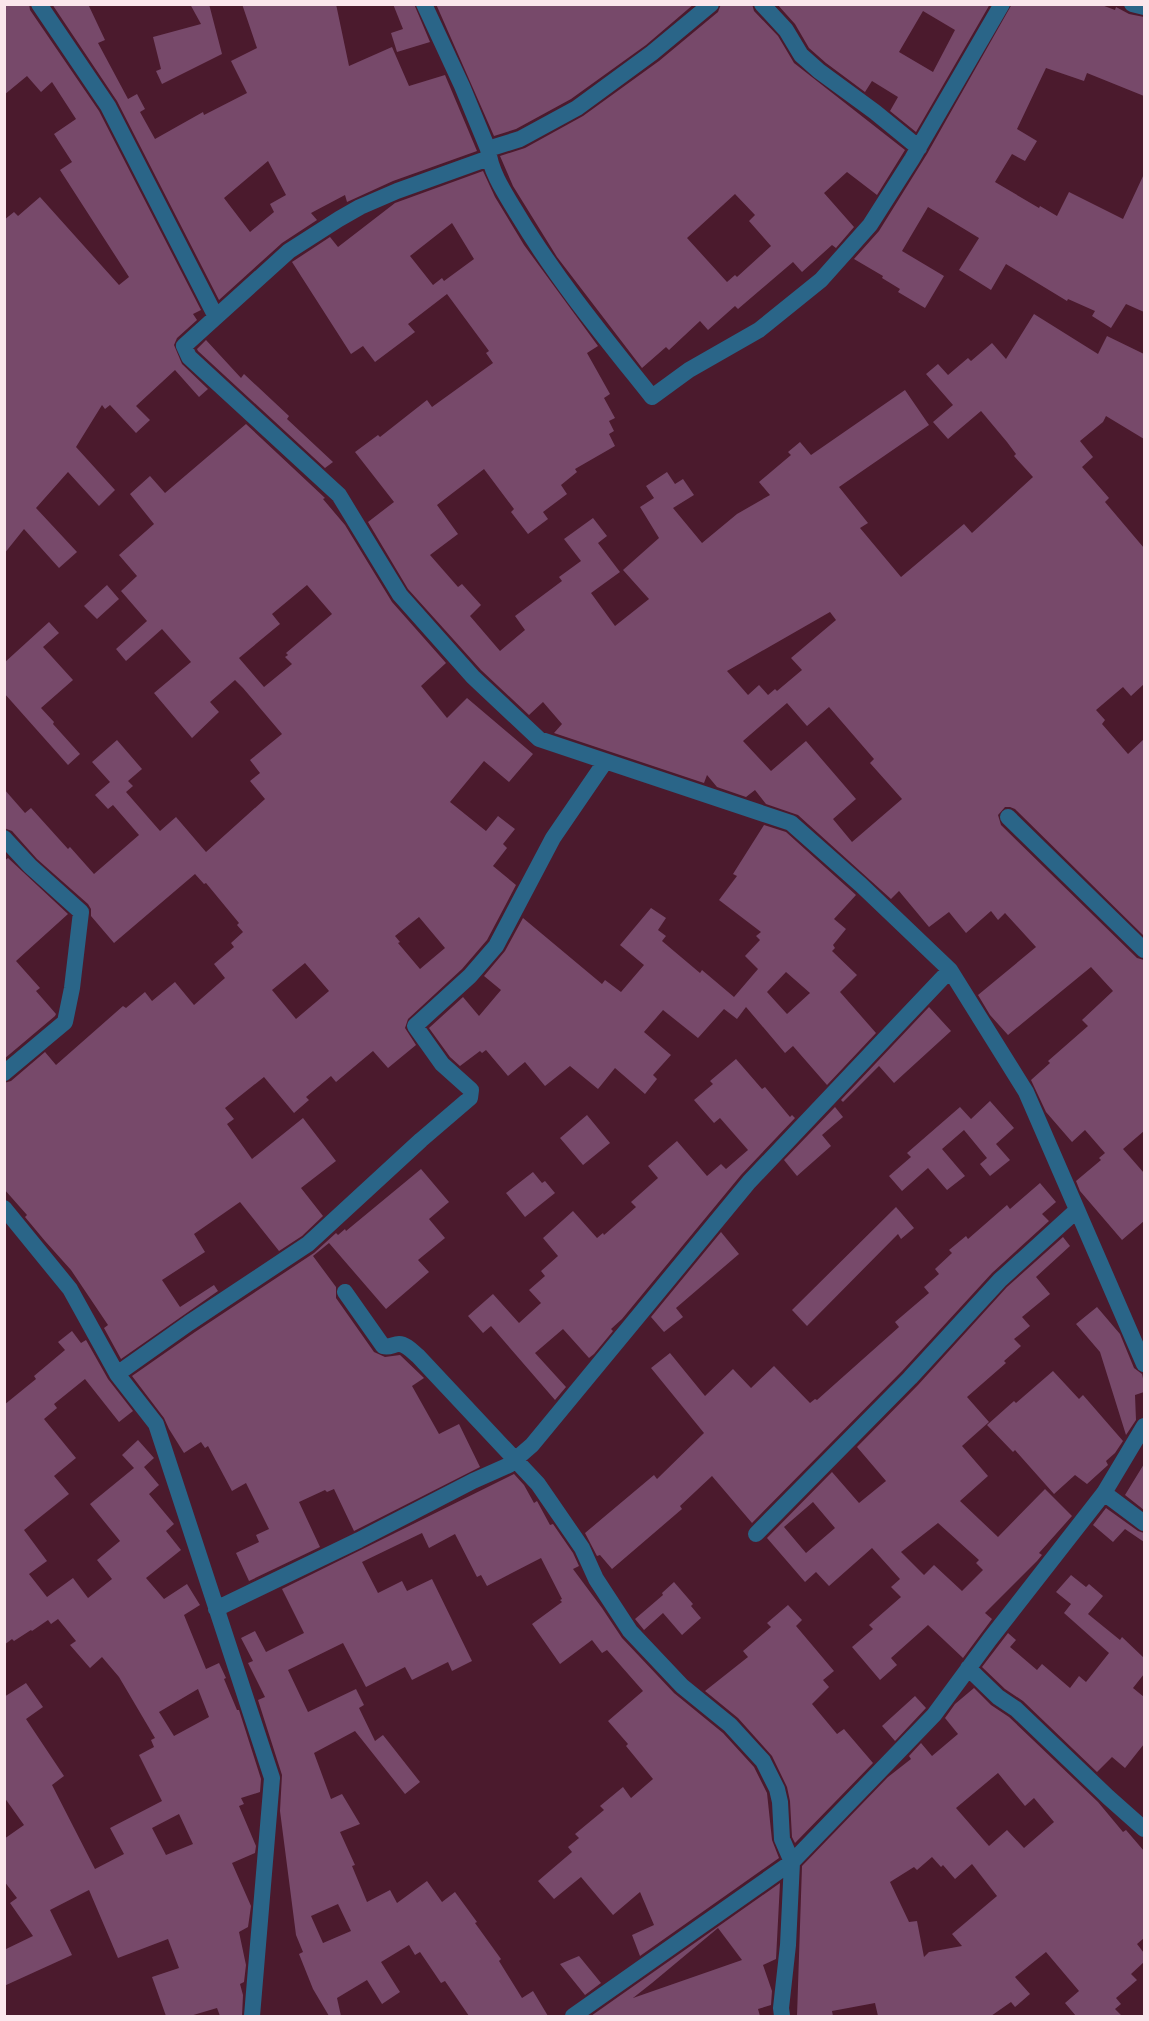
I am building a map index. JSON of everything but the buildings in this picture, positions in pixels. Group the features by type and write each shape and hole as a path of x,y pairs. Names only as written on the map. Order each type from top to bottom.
{"street":[{"path":"39,4 108,106 216,317"},
{"path":"424,4 462,86 504,192 533,240 586,315 652,397 689,370 759,330 821,280 870,225 1002,4"},
{"path":"711,4 577,108 488,154 360,207 289,251 184,346 189,357 339,495 400,595 473,677 539,738 791,823 861,885 950,970 1026,1092 1144,1364"},
{"path":"762,4 786,30 801,55 918,148"},
{"path":"1132,4 1144,7"},
{"path":"117,1374 308,1244 470,1098 471,1090 442,1064 415,1026 470,976 496,946 554,838 605,762"},
{"path":"1008,817 1144,950"},
{"path":"4,838 30,866 81,912 72,988 65,1022 4,1073"},
{"path":"216,1609 509,1465 532,1444 749,1182 950,970"},
{"path":"4,1208 70,1289 117,1374 156,1424 272,1778 252,2016"},
{"path":"756,1534 909,1378 1000,1280 1077,1210"},
{"path":"345,1292 383,1346 399,1344 418,1356 538,1484 582,1548 596,1579 630,1631 682,1686 730,1725 762,1761 777,1789 782,1839 792,1862 782,2016"},
{"path":"573,2016 792,1862 934,1715 1104,1493 1144,1426"},
{"path":"1104,1493 1144,1523"},
{"path":"969,1668 1144,1829"}]}
